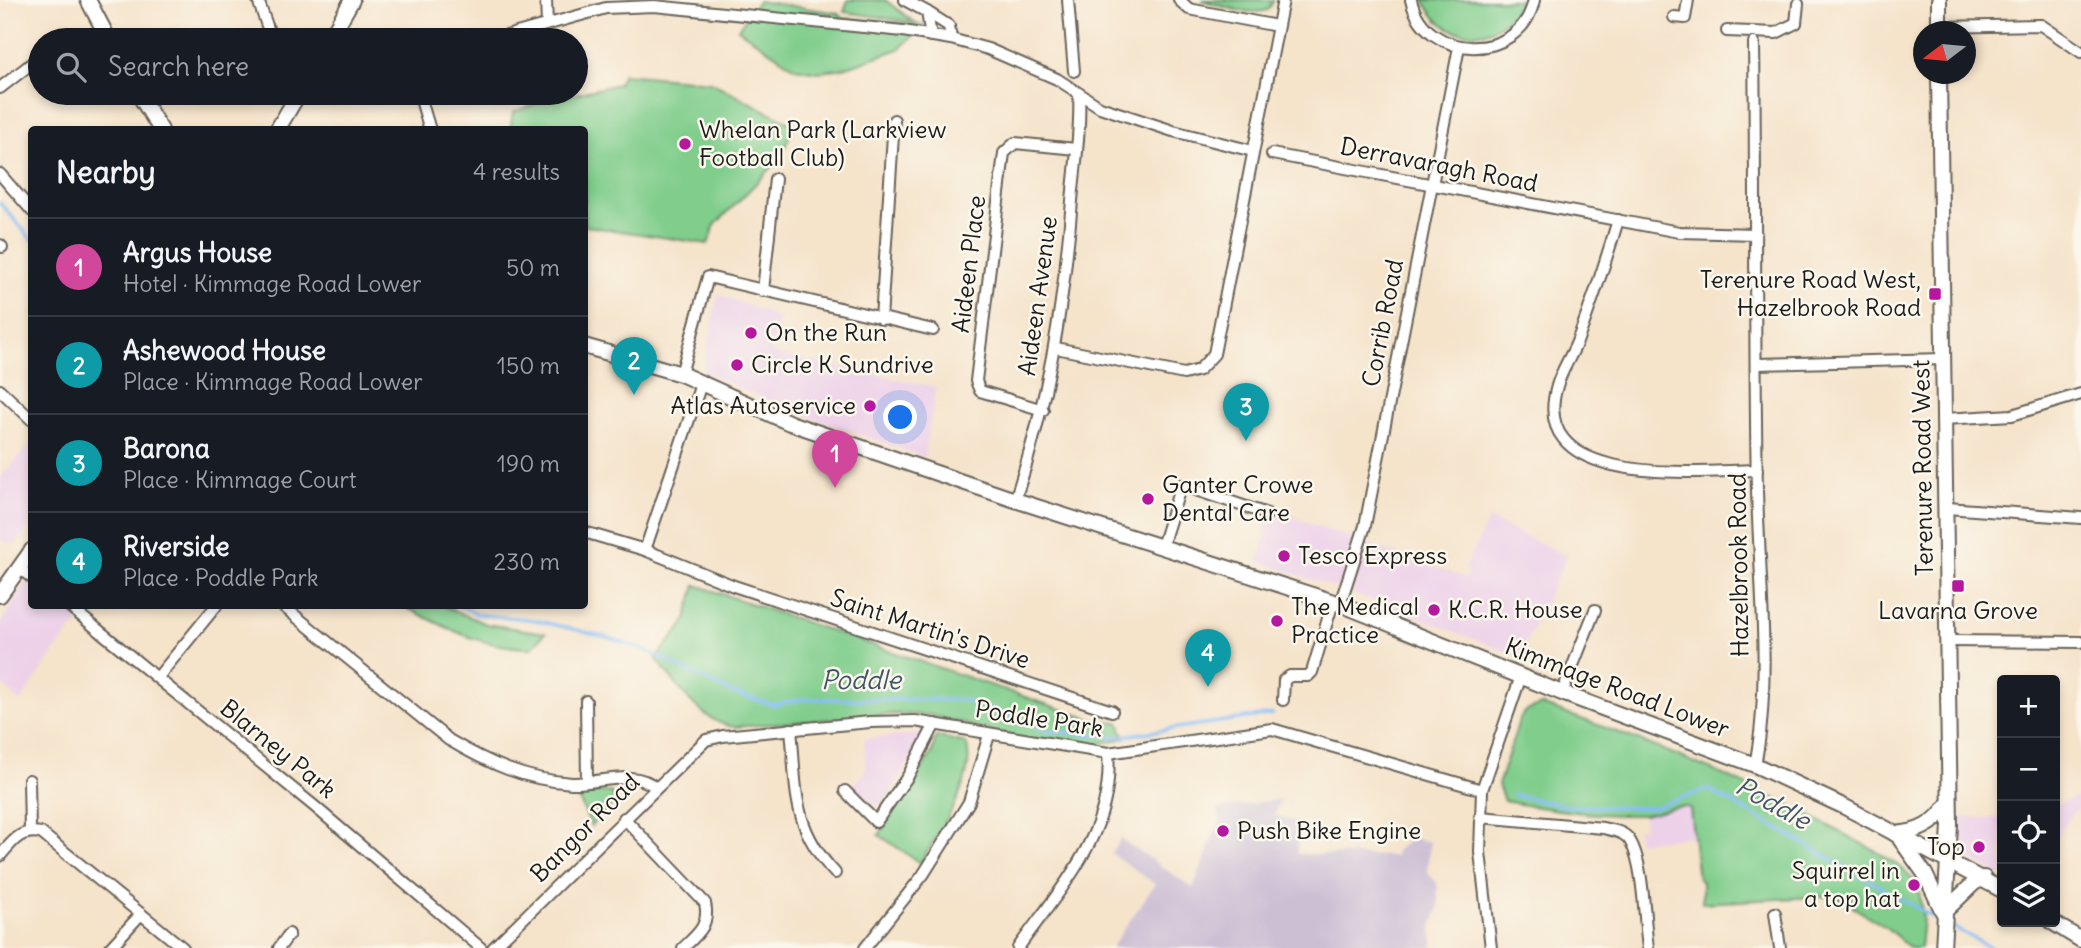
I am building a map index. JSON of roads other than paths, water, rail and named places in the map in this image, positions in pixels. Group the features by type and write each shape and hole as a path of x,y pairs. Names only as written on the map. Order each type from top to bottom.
{"main road":[{"path":"88,0 103,28"},
{"path":"337,28 352,0"},
{"path":"1938,0 1939,21"},
{"name":"Terenure Road West","path":"1939,84 1948,641 1949,862 1944,942"},
{"path":"145,105 159,126"},
{"path":"279,126 292,105"},
{"name":"Kimmage Road Lower","path":"588,347 681,374 790,423 1015,500 1336,603 1562,694 1755,765 1997,887"},
{"path":"0,595 28,556"},
{"path":"1948,804 1940,815 1924,828 1896,835 1924,874 1945,914 1974,883 1984,878"},
{"path":"2060,927 2081,940"}],"street":[{"path":"258,0 268,28"},
{"path":"546,0 547,24"},
{"path":"905,0 949,26 951,38"},
{"path":"1068,0 1074,71"},
{"path":"1178,0 1189,9 1277,26"},
{"path":"1056,348 1184,374 1199,370 1214,354 1283,0"},
{"path":"1411,0 1422,24 1438,39 1474,49 1504,40 1526,19 1534,0"},
{"path":"1674,17 1685,18 1688,0"},
{"path":"1727,31 1776,33 1796,23 1798,4"},
{"path":"533,28 606,8 654,6 836,22 951,38 988,49 1056,79 1100,107 1253,151"},
{"path":"927,12 932,36"},
{"path":"1976,28 2041,25 2081,52"},
{"name":"Hazelbrook Road","path":"1754,43 1757,470 1763,690 1761,736 1755,765"},
{"name":"Corrib Road","path":"1283,700 1284,680 1290,676 1308,676 1312,672 1365,526 1459,47"},
{"path":"0,88 28,66"},
{"name":"Aideen Avenue","path":"1015,500 1042,410 1056,348 1079,94"},
{"path":"423,105 429,126"},
{"path":"881,319 894,120"},
{"name":"Aideen Place","path":"1042,410 980,391 976,382 1004,153 1015,143 1076,149"},
{"name":"Derravaragh Road","path":"1272,154 1679,232 1756,234"},
{"path":"0,174 28,206"},
{"path":"763,291 775,179"},
{"path":"1618,220 1575,345 1557,386 1555,417 1559,430 1568,445 1587,457 1614,466 1651,472 1757,470"},
{"path":"681,374 708,277 933,330"},
{"path":"1758,364 1943,359"},
{"path":"645,550 701,384"},
{"path":"0,390 28,416"},
{"path":"1944,419 2012,415 2081,394"},
{"path":"1162,546 1181,485 1267,514"},
{"path":"1947,508 2081,518"},
{"name":"Saint Martin's Drive","path":"588,533 645,550 734,586 1112,712"},
{"path":"19,568 28,575"},
{"name":"Blarney Park","path":"73,609 158,677 481,948"},
{"path":"158,677 214,609"},
{"path":"288,609 449,740 507,771 554,780 587,782 639,777 656,788"},
{"path":"1562,694 1595,610"},
{"path":"1948,641 2081,642"},
{"path":"1491,948 1480,817 1482,790 1521,676"},
{"path":"586,701 587,782"},
{"name":"Poddle Park","path":"706,740 870,722 935,724 989,735 1108,752 1272,729 1482,790"},
{"path":"845,791 876,822 908,776 935,724"},
{"path":"791,729 799,810 804,832 835,873"},
{"path":"865,948 923,875 969,802 989,735"},
{"name":"Bangor Road","path":"493,948 706,740"},
{"path":"1018,948 1094,840 1110,779 1108,752"},
{"path":"29,780 30,831"},
{"path":"1480,817 1603,828 1616,830 1628,838 1637,861 1648,948"},
{"path":"624,818 705,903 707,914 702,931 683,948"},
{"path":"0,856 18,835 30,831 41,833 183,948"},
{"path":"823,860 833,851"},
{"path":"1774,913 1780,948"},
{"path":"110,948 141,914"},
{"path":"279,948 289,934"}],"waterway":[{"name":"Poddle","path":"0,203 28,235"},
{"name":"Poddle","path":"467,609 476,614 535,620 610,638 647,651 733,693 774,705 803,699 965,700 1049,731 1116,737 1273,714"},
{"name":"Poddle","path":"1514,795 1567,806 1653,808 1708,789 1940,921"},
{"name":"Poddle","path":"1947,924 1991,948"}],"place":[{"name":"Whelan Park (Larkview Football Club)","path":"685,144"},
{"name":"Terenure Road West, Hazelbrook Road","path":"1935,294"},
{"name":"On the Run","path":"751,333"},
{"name":"Circle K Sundrive","path":"737,365"},
{"name":"Ashewood House","path":"634,395"},
{"name":"Atlas Autoservice","path":"870,406"},
{"name":"Barona","path":"1246,441"},
{"name":"Argus House","path":"835,488"},
{"name":"Ganter Crowe Dental Care","path":"1148,499"},
{"name":"Tesco Express","path":"1284,556"},
{"name":"Lavarna Grove","path":"1958,586"},
{"name":"K.C.R. House","path":"1434,610"},
{"name":"The Medical Practice","path":"1277,621"},
{"name":"Riverside","path":"1208,687"},
{"name":"Push Bike Engine","path":"1223,831"},
{"name":"Top","path":"1979,847"},
{"name":"Squirrel in a top hat","path":"1914,885"}]}
